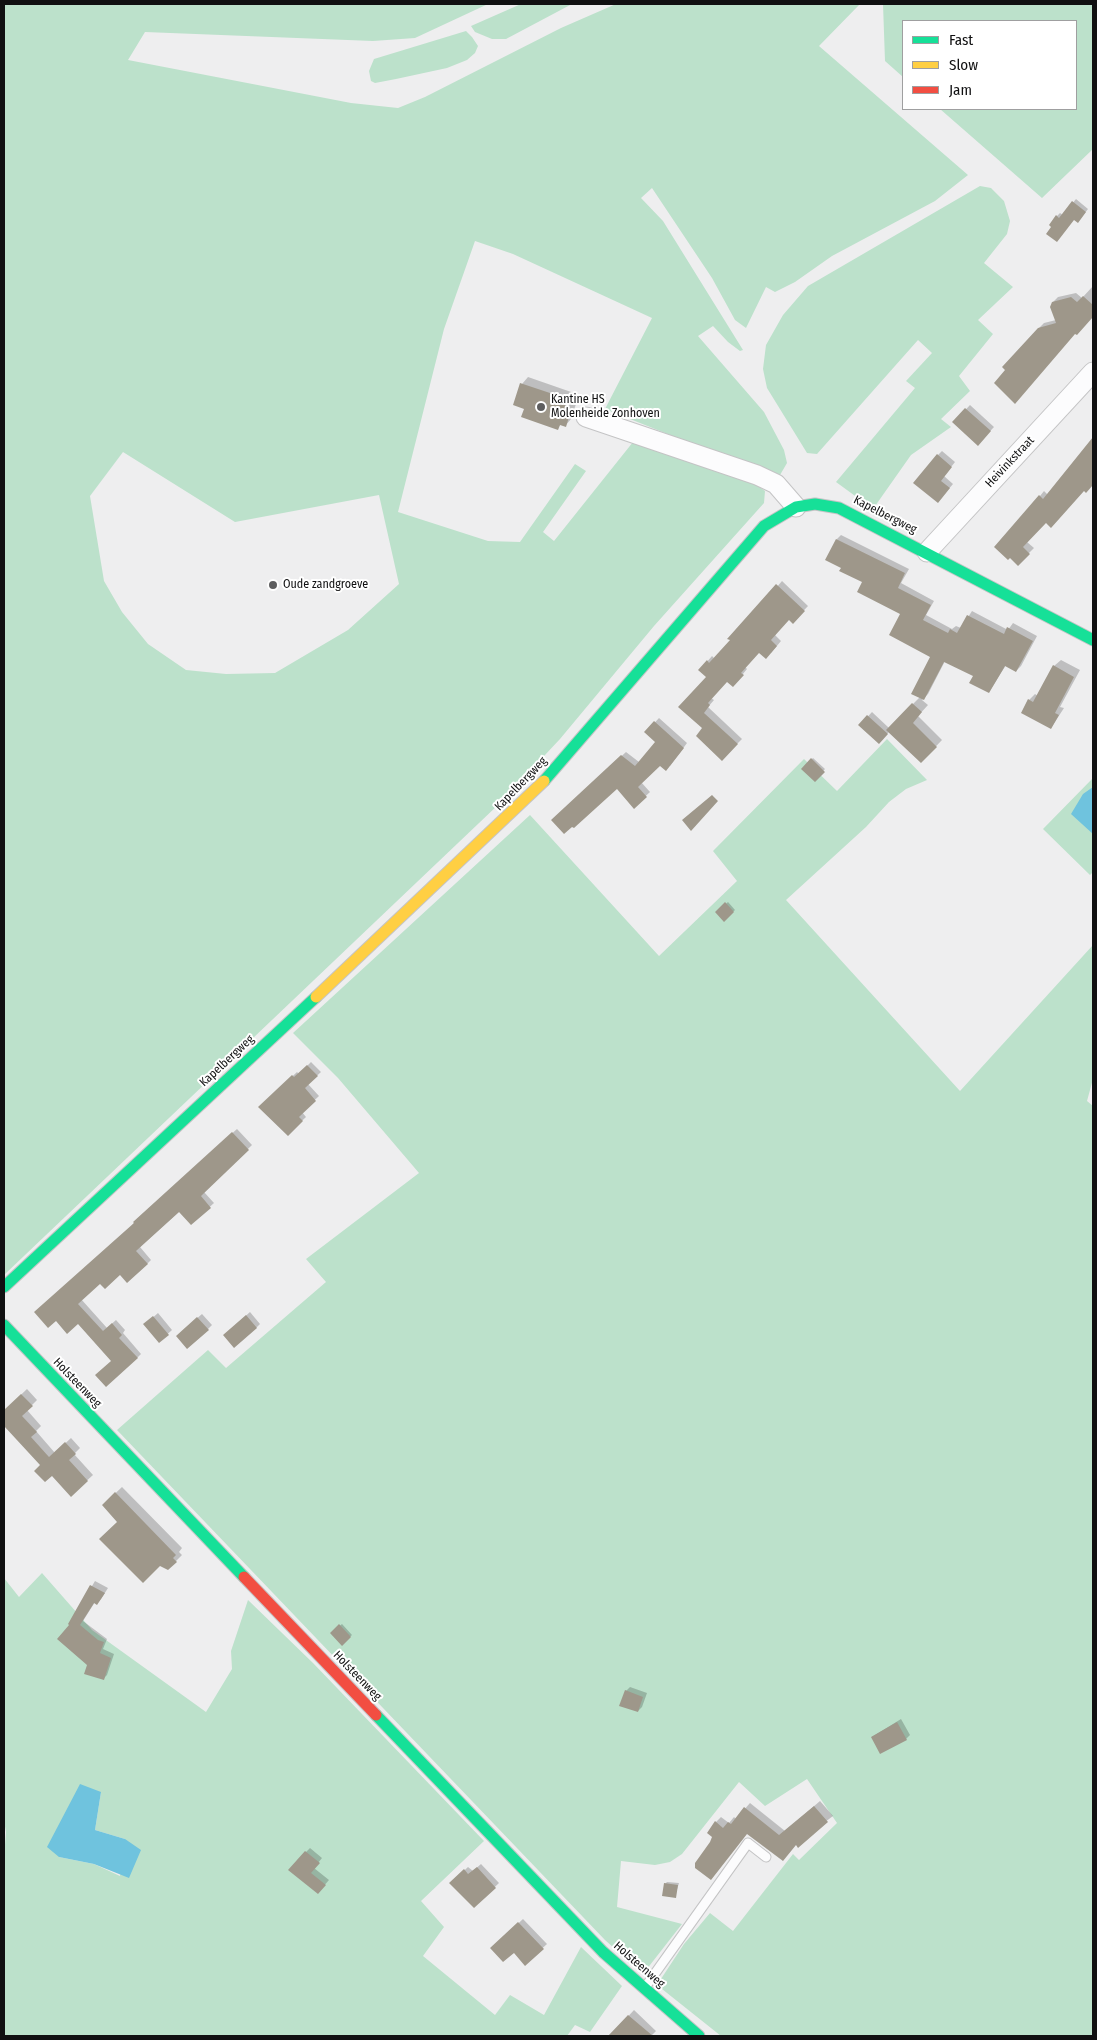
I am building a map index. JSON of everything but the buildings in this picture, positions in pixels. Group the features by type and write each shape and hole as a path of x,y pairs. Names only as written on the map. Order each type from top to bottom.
{"street":[{"name":"Heivinkstraat","path":"927,552 1093,372"},
{"path":"586,417 757,475 776,484 796,507"},
{"name":"Kapelbergweg","path":"4,1287 533,794 764,526 796,507 815,504 839,508 927,552 1093,640"},
{"name":"Holsteenweg","path":"4,1326 603,1952 699,2036"}],"lane":[{"path":"644,1988 748,1843 766,1857"}],"green space":[{"path":"4,4 488,4 415,38 373,41 145,32 128,60 351,103 398,108 425,97 561,28 616,4 860,4 819,46 968,175 935,201 832,256 795,282 775,292 766,287 746,328 735,320 712,278 652,188 641,198 663,221 743,350 740,351 728,342 713,326 698,336 764,412 784,450 787,463 780,475 765,473 605,409 652,318 513,254 475,241 444,329 398,512 488,541 520,542 575,464 586,471 543,532 554,541 637,437 754,483 765,491 764,503 654,626 560,739 499,804 4,1275","holes":["123,452 235,522 379,495 399,584 348,630 275,673 226,674 186,670 148,644 122,612 104,581 90,496"]},
{"path":"521,4 572,4 506,39 492,39 475,32 471,26"},
{"path":"883,4 1093,4 1093,149 1042,198 941,110 1077,110 1077,20 902,20 902,76 885,61"},
{"path":"466,31 478,46 475,53 467,60 447,68 375,83 371,81 369,71 374,59"},
{"path":"980,186 991,188 1004,201 1010,221 1007,234 984,263 1013,287 978,320 993,334 959,376 970,391 941,419 951,427 911,455 873,509 836,482 915,388 906,381 932,353 918,340 817,454 807,453 767,388 763,369 766,345 783,315 808,286"},
{"path":"887,739 927,780 906,789 889,802 866,827 786,900 960,1091 1093,945 1093,1079 1087,1101 1093,1106 1093,2036 721,2036 657,1985 684,1944 710,1913 733,1931 793,1854 799,1860 837,1823 807,1779 765,1806 739,1782 682,1854 670,1862 655,1865 621,1861 617,1907 682,1924 643,1974 605,1940 117,1430 208,1350 226,1368 326,1282 306,1259 419,1173 338,1078 293,1033 530,815 659,956 737,881 713,851 804,759 837,791"},
{"path":"1092,779 1093,872 1090,875 1043,829"},
{"path":"42,1573 92,1630 206,1712 232,1669 231,1651 248,1600 313,1663 484,1841 421,1901 444,1927 423,1956 495,2015 510,1995 544,2015 581,1947 622,1986 590,2032 575,2025 567,2036 4,2036 4,1857 6,1832 4,1821 4,1578 19,1597","holes":["101,1792 95,1830 125,1839 120,1876 94,1864 59,1857"]}],"water":[{"path":"1093,787 1093,834 1071,814 1083,794"},
{"path":"80,1784 101,1792 95,1830 125,1839 141,1850 129,1878 94,1864 59,1857 47,1847"}],"traffic: fast":[{"path":"544,781 764,526 796,507 815,504 839,508 1093,640"},
{"path":"4,1287 316,997"},
{"path":"4,1325 244,1577"},
{"path":"376,1715 603,1952 699,2036"}],"traffic: slow":[{"path":"316,997 544,781"}],"traffic: jam":[{"path":"244,1577 376,1715"}],"place":[{"name":"Kantine HS Molenheide Zonhoven","path":"541,407"},
{"name":"Oude zandgroeve","path":"273,585"}]}
